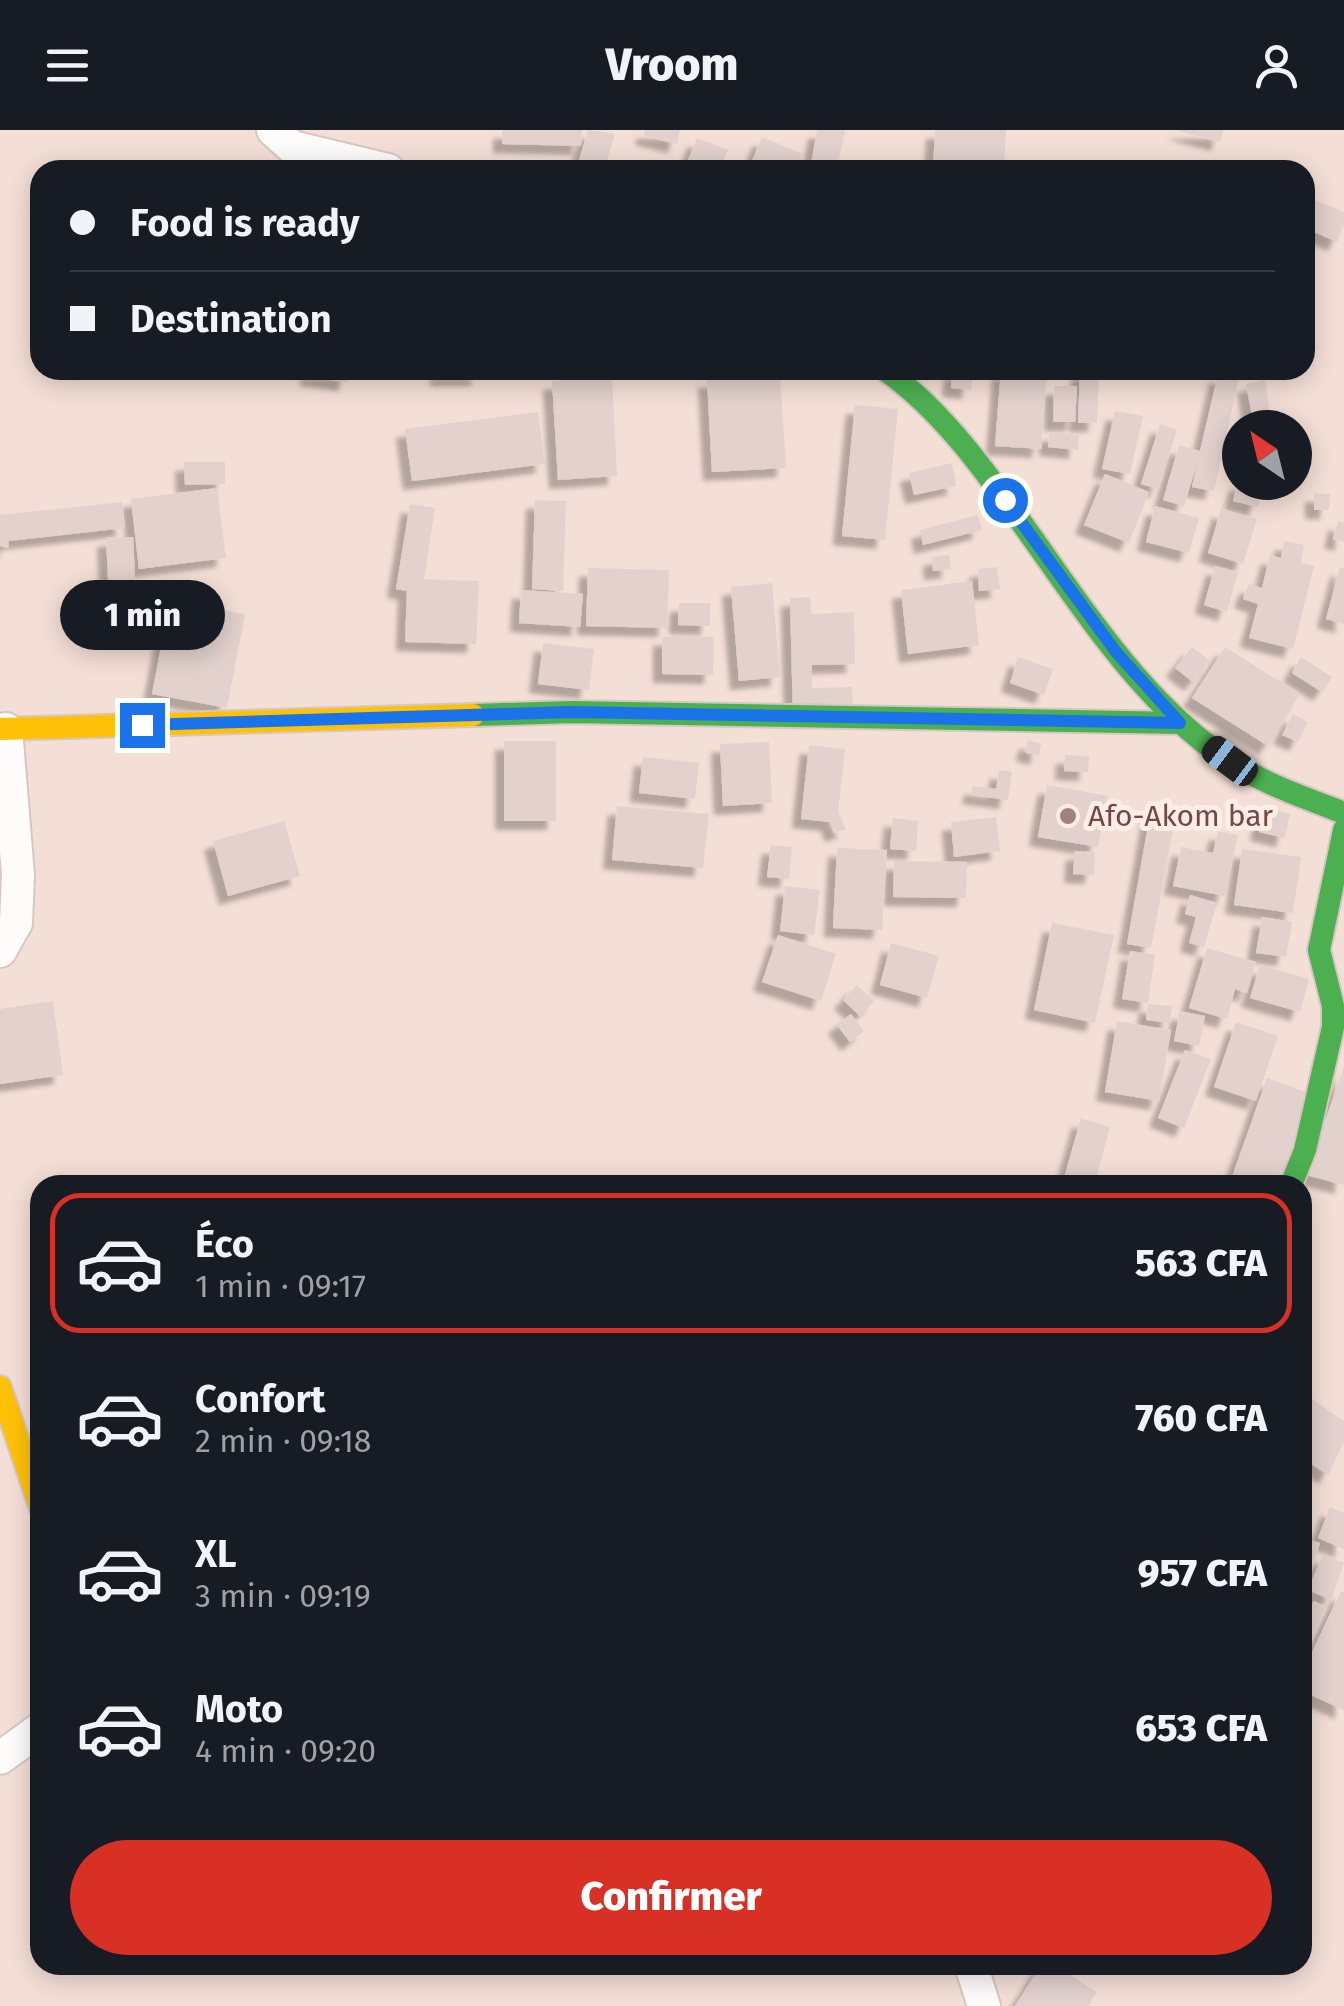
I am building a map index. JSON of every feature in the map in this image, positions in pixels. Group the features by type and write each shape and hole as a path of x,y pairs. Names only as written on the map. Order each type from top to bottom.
{"street":[{"path":"273,130 292,147 346,160"},
{"path":"899,380 988,476 1116,652 1180,723 1230,761 1344,813"},
{"path":"0,952 16,922 18,875 3,729 572,712 1180,723"},
{"path":"1295,1175 1305,1150 1334,1027 1319,950 1344,830"},
{"path":"0,1387 30,1476"},
{"path":"0,1758 30,1736"},
{"path":"974,1975 984,2006"}],"shaded area":[{"path":"0,130 1344,130 1344,2006 0,2006"}],"building":[{"path":"502,130 582,130 581,146 502,144"},
{"path":"588,130 615,134 607,160 579,160"},
{"path":"645,130 680,130 677,144 644,136"},
{"path":"817,130 845,130 839,160 812,160"},
{"path":"935,130 1006,130 1004,160 934,160"},
{"path":"1175,130 1223,130 1220,142"},
{"path":"762,137 803,154 800,160 752,160"},
{"path":"697,138 728,150 724,160 688,160"},
{"path":"1315,200 1344,212 1337,242 1315,232"},
{"path":"612,380 617,476 558,480 552,381"},
{"path":"707,380 780,380 786,468 712,472"},
{"path":"952,380 972,380 971,390 951,388"},
{"path":"1000,380 1046,380 1041,449 995,446"},
{"path":"1080,380 1099,380 1097,423 1078,423"},
{"path":"1217,380 1239,380 1232,410 1222,410 1222,455 1214,491 1192,487 1197,463 1184,506 1163,500 1179,445 1200,451"},
{"path":"1265,380 1270,410 1251,410 1246,384"},
{"path":"1054,386 1077,386 1075,422 1053,422"},
{"path":"855,405 898,409 885,540 842,536"},
{"path":"1115,411 1143,416 1130,474 1102,469"},
{"path":"538,412 545,464 412,481 405,429"},
{"path":"1160,424 1177,430 1158,489 1141,484"},
{"path":"1049,432 1079,435 1078,450 1048,447"},
{"path":"184,462 225,462 225,484 185,485"},
{"path":"952,463 956,486 914,495 909,473"},
{"path":"1105,474 1149,492 1129,543 1084,525"},
{"path":"217,488 226,558 139,569 131,499"},
{"path":"1314,493 1330,494 1329,510 1314,510"},
{"path":"535,500 566,501 563,591 532,589"},
{"path":"1233,500 1260,500 1258,507"},
{"path":"122,502 125,528 9,541 8,548 0,546 0,515"},
{"path":"410,504 435,508 424,579 479,581 476,644 405,642 407,591 396,589"},
{"path":"1155,506 1199,518 1189,553 1146,542"},
{"path":"1221,509 1257,519 1243,564 1208,553"},
{"path":"978,515 982,530 923,545 920,530"},
{"path":"1338,521 1344,523 1344,542 1333,539"},
{"path":"133,537 137,618 110,620 106,538"},
{"path":"1284,541 1304,545 1301,563 1314,566 1293,649 1249,638 1258,604 1243,599 1249,584 1262,588 1270,555 1281,558"},
{"path":"949,555 951,569 933,571 932,557"},
{"path":"1215,566 1238,572 1227,612 1204,605"},
{"path":"997,567 1000,589 979,591 978,569"},
{"path":"1340,567 1344,568 1344,624 1326,619"},
{"path":"588,568 669,570 667,628 586,626"},
{"path":"972,581 979,645 908,654 901,590"},
{"path":"772,583 780,677 739,681 731,587"},
{"path":"521,590 583,594 580,627 519,623"},
{"path":"810,597 811,614 854,612 855,664 812,665 812,688 852,687 853,715 793,717 790,598"},
{"path":"170,600 245,614 227,708 152,694"},
{"path":"679,603 710,603 710,626 678,625"},
{"path":"662,637 714,637 713,675 662,674"},
{"path":"543,643 594,649 589,690 538,684"},
{"path":"1192,647 1210,661 1193,682 1175,668"},
{"path":"1225,647 1300,694 1268,746 1192,698"},
{"path":"1018,657 1053,669 1044,695 1010,683"},
{"path":"1301,657 1332,677 1322,692 1292,673"},
{"path":"1293,714 1308,722 1298,742 1282,735"},
{"path":"1028,740 1041,744 1039,756 1025,752"},
{"path":"504,741 556,741 556,821 504,821"},
{"path":"769,742 772,803 723,806 720,744"},
{"path":"809,745 845,749 838,812 846,829 834,833 830,822 801,819"},
{"path":"1065,755 1089,756 1088,772 1064,771"},
{"path":"643,757 699,763 695,799 639,793"},
{"path":"999,770 1012,772 1008,800 971,795 973,786 996,789"},
{"path":"1047,785 1108,796 1098,847 1038,837"},
{"path":"617,806 709,814 703,868 612,860"},
{"path":"1264,808 1290,814 1285,838 1259,832"},
{"path":"1151,809 1176,813 1151,948 1127,944"},
{"path":"996,817 1000,851 954,857 951,822"},
{"path":"893,818 918,821 916,851 890,849"},
{"path":"284,821 300,876 228,896 213,841"},
{"path":"1218,831 1238,835 1225,896 1173,886 1181,847 1213,853"},
{"path":"771,845 792,847 789,879 767,877"},
{"path":"837,848 887,850 882,930 833,928"},
{"path":"1242,849 1301,857 1293,913 1234,905"},
{"path":"1075,851 1095,852 1094,875 1073,874"},
{"path":"894,861 967,862 966,898 893,897"},
{"path":"785,886 820,890 814,935 780,931"},
{"path":"1190,895 1217,903 1204,947 1189,943 1196,917 1185,914"},
{"path":"1262,917 1292,922 1286,957 1256,953"},
{"path":"1052,923 1114,935 1095,1023 1034,1010"},
{"path":"778,935 836,954 821,1001 762,982"},
{"path":"891,943 939,956 927,998 880,985"},
{"path":"1207,948 1256,962 1247,993 1235,989 1227,1019 1189,1008"},
{"path":"1130,951 1155,955 1148,1003 1122,999"},
{"path":"1260,965 1309,979 1300,1012 1250,998"},
{"path":"857,985 874,1001 860,1016 843,1000"},
{"path":"53,1001 63,1075 0,1084 0,1009"},
{"path":"1148,1004 1172,1006 1170,1023 1146,1020"},
{"path":"1180,1011 1205,1016 1199,1046 1174,1041"},
{"path":"851,1014 864,1031 850,1042 837,1025"},
{"path":"1117,1021 1171,1030 1159,1101 1105,1092"},
{"path":"1236,1022 1278,1036 1256,1101 1214,1087"},
{"path":"1185,1050 1211,1059 1184,1128 1158,1118"},
{"path":"1344,1067 1344,1185 1306,1175"},
{"path":"1267,1078 1311,1094 1283,1175 1233,1175"},
{"path":"1081,1118 1110,1127 1097,1175 1065,1175"},
{"path":"1312,1399 1344,1421 1344,1442 1328,1475 1312,1465"},
{"path":"1330,1507 1344,1513 1344,1549 1318,1538"},
{"path":"1312,1540 1320,1543 1312,1565"},
{"path":"1323,1554 1344,1563 1331,1600 1312,1592 1312,1580"},
{"path":"1341,1591 1344,1592 1344,1710 1312,1696 1312,1652"},
{"path":"1314,1601 1327,1607 1312,1639"},
{"path":"1035,1975 1071,1975 1097,1992 1088,2006 1015,2006"}],"traffic: fast":[{"path":"898,380 962,444 1096,627 1176,718 1239,767 1344,813"},
{"path":"473,715 572,712 1180,723"},
{"path":"1295,1175 1305,1150 1333,1027 1333,1006 1319,950 1344,830"}],"traffic: slow":[{"path":"0,729 473,715"},
{"path":"0,1387 30,1476"}],"place":[{"name":"Afo-Akom bar","path":"1068,816"}],"route":[{"path":"142,725 572,712 1180,723 1116,652 1005,500"}]}
